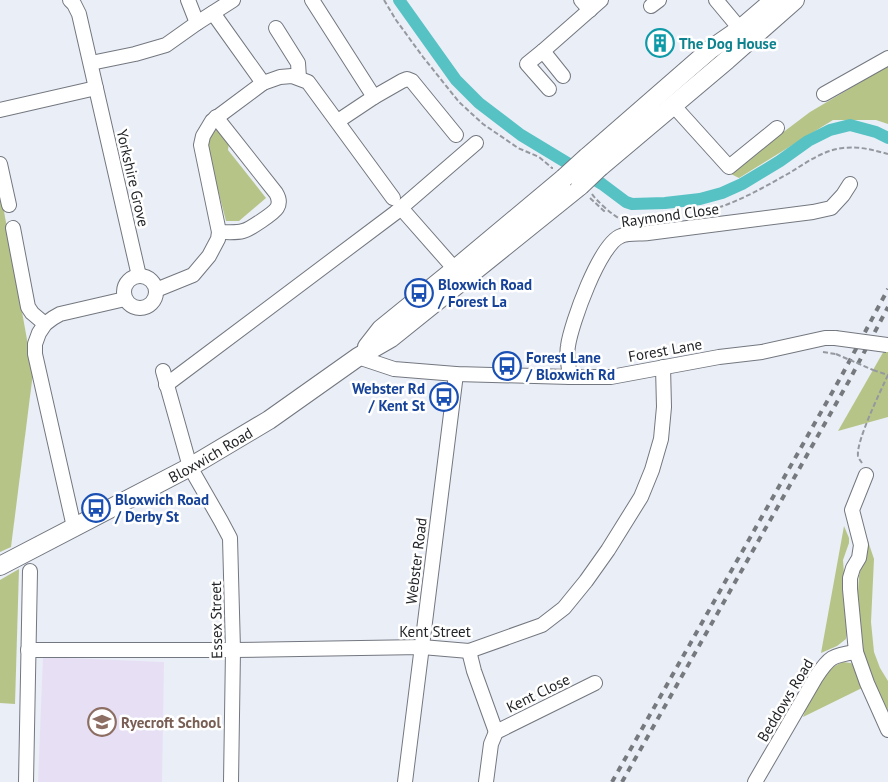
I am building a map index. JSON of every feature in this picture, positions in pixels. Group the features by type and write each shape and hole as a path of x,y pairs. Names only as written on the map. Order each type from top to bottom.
{"main road":[{"path":"594,162 673,105 744,35 774,0"},
{"path":"594,162 711,49 744,35 795,0"},
{"name":"Bloxwich Road","path":"0,566 190,467 269,420 358,358 391,338 460,274 523,222 574,184 594,162"}],"street":[{"name":"Yorkshire Grove","path":"70,0 79,14 139,276"},
{"path":"188,0 197,23"},
{"path":"91,63 166,45 233,0"},
{"path":"312,0 374,97"},
{"path":"549,89 527,64 542,51 585,5 601,0"},
{"path":"716,0 744,35"},
{"path":"213,13 263,83"},
{"path":"276,28 298,63 298,78"},
{"path":"542,51 563,76"},
{"path":"824,94 888,58"},
{"path":"156,290 193,274 209,256 218,239 219,232 201,145 203,136 212,121 263,83 280,77 292,76 308,82 397,203 460,274"},
{"path":"338,121 374,97 407,79 412,81 456,135"},
{"path":"0,110 96,88"},
{"path":"673,105 729,167 777,128"},
{"path":"216,117 276,193 279,202 274,212 247,230 219,232"},
{"path":"397,203 476,143"},
{"path":"0,164 9,205"},
{"name":"Raymond Close","path":"570,377 568,347 581,302 602,256 612,242 621,236 813,212 831,208 842,189"},
{"name":"Essex Street","path":"231,782 233,650 230,538 190,467 164,378 397,203"},
{"path":"13,228 28,307 32,313 46,324"},
{"path":"139,276 153,282 156,290 152,303 138,308 130,305 125,299 124,293 126,283 139,276"},
{"path":"74,527 35,354 35,344 39,333 46,324 60,314 125,299"},
{"name":"Forest Lane","path":"358,358 394,369 456,374 611,377 719,357 762,352 817,340 835,338 888,345"},
{"name":"Kent Street","path":"28,650 233,650 422,647 469,650 542,624 564,608 586,581 641,497 652,470 661,439 664,407 662,367"},
{"name":"Webster Road","path":"405,782 456,374"},
{"path":"866,476 852,510 861,545 850,578 850,589 856,652 867,683 888,730"},
{"path":"26,782 30,571"},
{"name":"Kent Close","path":"469,650 474,671 496,732"},
{"name":"Beddows Road","path":"755,782 826,661 837,655 856,652"},
{"name":"Kent Close","path":"486,782 491,744 496,732 595,683"}],"path":[{"path":"574,184 604,211 605,207"},
{"path":"836,354 888,375 863,431 858,449 858,458 865,470 866,476"}],"shaded area":[{"name":"Ryecroft School","path":"43,657 164,662 162,782 38,782"}],"green space":[{"path":"888,66 888,124 876,120 833,120 739,178 729,173 810,112"},
{"path":"215,125 229,143 228,150 266,198 239,221 226,221 207,148"},
{"path":"0,189 33,373 11,547 0,552"},
{"path":"885,349 888,350 888,417 838,431"},
{"path":"844,526 849,538 843,560 848,628 846,639 837,646 821,653"},
{"path":"868,541 874,559 871,622 874,652 880,668 888,681 888,721 861,649 857,605 859,576"},
{"path":"19,569 15,704 0,703 0,580"},
{"path":"843,662 851,663 859,673 862,688 803,717 813,692 822,678 834,666"}],"waterway":[{"path":"399,0 456,80 479,103 521,135 632,204 700,199 722,193 742,184 808,141 830,130 850,125 876,132 888,138"}],"railway":[{"path":"612,782 842,375 888,289"},
{"path":"622,782 850,379 888,307"}],"place":[{"name":"The Dog House","path":"660,43"},
{"name":"Bloxwich Road / Forest La","path":"419,293"},
{"name":"Forest Lane / Bloxwich Rd","path":"507,366"},
{"name":"Webster Rd / Kent St","path":"444,397"},
{"name":"Bloxwich Road / Derby St","path":"96,508"},
{"name":"Ryecroft School","path":"102,722"}]}
